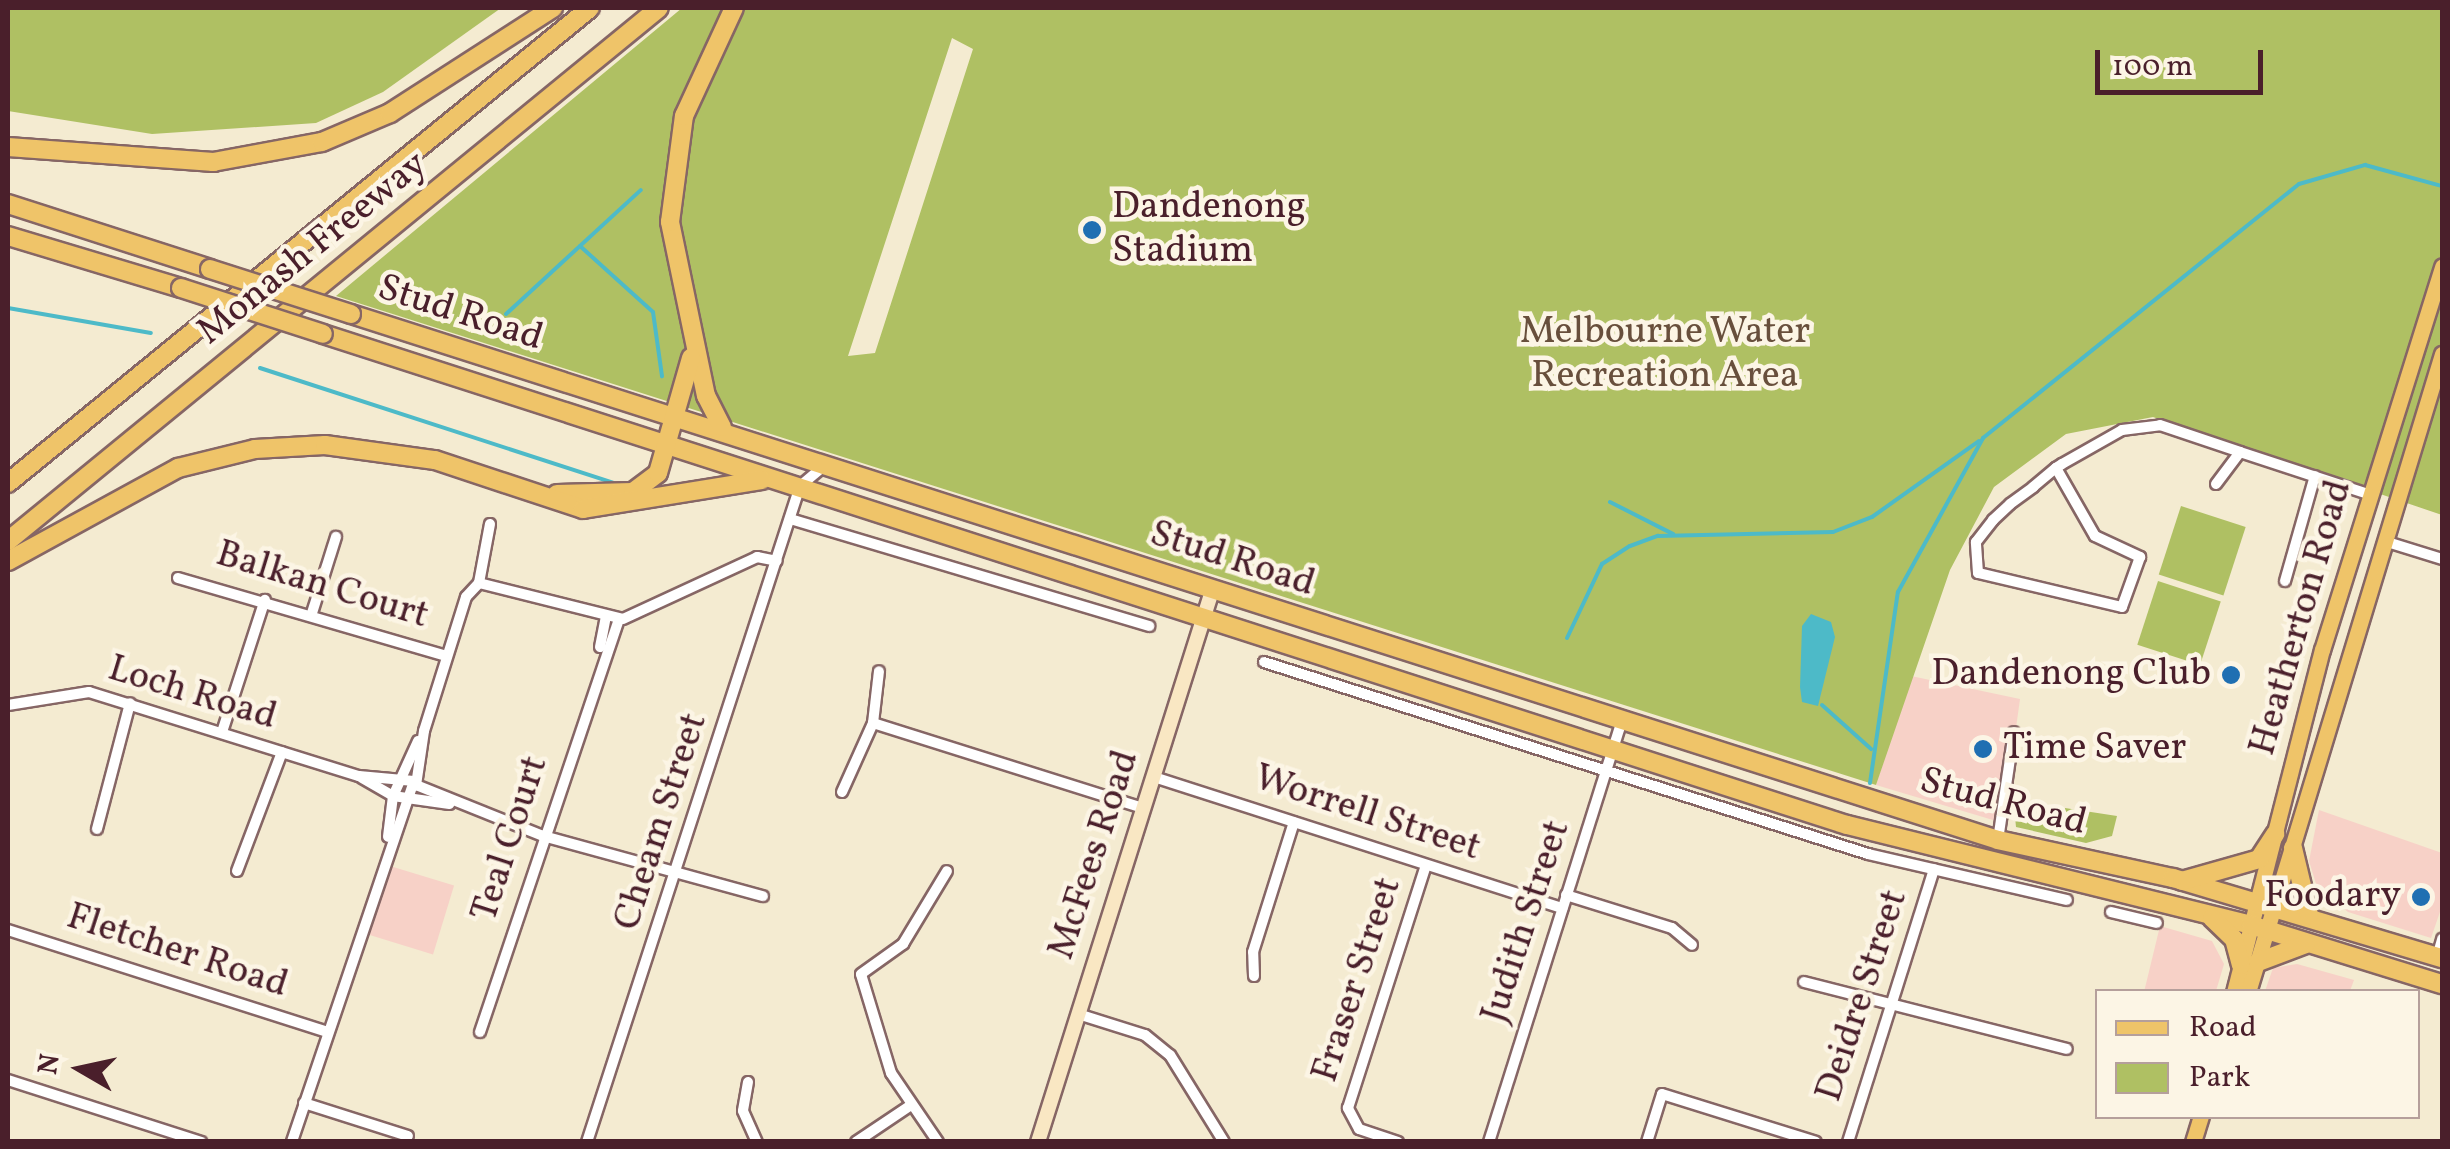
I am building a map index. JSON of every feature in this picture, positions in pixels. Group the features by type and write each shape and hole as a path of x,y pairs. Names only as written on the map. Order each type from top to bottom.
{"highway":[{"path":"8,147 213,162 304,147 390,113 553,8"},
{"name":"Monash Freeway","path":"8,482 590,8"},
{"name":"Monash Freeway","path":"8,541 659,8"},
{"path":"522,490 596,498 633,492 658,474 692,368 670,222 672,172 684,116 734,8"},
{"name":"Stud Road","path":"8,204 722,427 1998,840 2182,881 2441,951"},
{"name":"Stud Road","path":"8,236 666,442 1847,826 2136,908 2208,915 2260,928 2442,984"},
{"path":"689,328 722,427"},
{"path":"8,561 178,468 255,449 372,449 583,509 616,509 716,483 791,483"},
{"path":"2182,881 2259,859 2275,834"},
{"path":"2293,848 2309,916"},
{"path":"2208,915 2234,938 2250,964 2312,944"}],"main road":[{"name":"Heatherton Road","path":"2267,904 2275,834 2359,533 2442,266"},
{"name":"Heatherton Road","path":"2248,989 2250,964 2267,904 2293,848 2442,354"},
{"path":"2371,494 2396,502"},
{"path":"2359,533 2384,541"},
{"name":"Heatherton Road","path":"2236,989 2250,964"}],"street":[{"path":"2056,468 2095,536 2140,557 2122,607 2000,582 1972,564 1992,520 2056,468 2142,424 2371,494"},
{"path":"2216,484 2240,452"},
{"path":"791,483 829,462"},
{"path":"2285,581 2315,476"},
{"name":"Cheam Street","path":"587,1142 790,519 791,483"},
{"path":"790,519 820,493"},
{"path":"790,519 803,515 1149,626"},
{"path":"292,1142 386,848 416,785 424,731 447,656 479,583 490,524"},
{"path":"312,613 336,537"},
{"path":"2384,541 2442,559"},
{"path":"479,583 612,618 748,562 775,565"},
{"name":"Balkan Court","path":"178,578 312,613 447,656"},
{"name":"McFees Road","path":"1038,1142 1214,588"},
{"path":"222,732 265,600"},
{"name":"Teal Court","path":"480,1032 612,618"},
{"name":"Stud Road","path":"1264,662 1606,771 1934,869 2066,900"},
{"path":"842,792 873,723 880,671"},
{"name":"Loch Road","path":"8,706 56,692 130,702 359,776 410,801"},
{"path":"97,829 130,702"},
{"name":"Judith Street","path":"1488,1142 1622,720"},
{"path":"873,723 1143,808"},
{"path":"386,848 398,778 424,731"},
{"path":"1998,840 2014,732"},
{"path":"237,871 282,752"},
{"name":"Loch Road","path":"359,776 398,778 416,785"},
{"name":"Worrell Street","path":"1154,778 1562,908"},
{"path":"416,785 450,804 543,836 676,877 762,896"},
{"path":"410,801 450,804"},
{"path":"1254,976 1253,952 1294,822"},
{"name":"Fraser Street","path":"1398,1142 1360,1129 1348,1108 1426,865"},
{"name":"Deidre Street","path":"1848,1142 1934,869"},
{"path":"938,1142 908,1107 861,974 903,944 947,870"},
{"path":"1566,894 1672,928 1692,946"},
{"path":"2111,912 2136,908 2157,923"},
{"name":"Fletcher Road","path":"8,930 327,1032"},
{"path":"1804,982 1888,1007 2067,1049"},
{"path":"1078,1014 1145,1035 1170,1055 1224,1142"},
{"path":"8,1080 201,1142"},
{"path":"748,1082 743,1112 757,1142"},
{"path":"1647,1142 1662,1094 1816,1142"},
{"path":"304,1103 408,1136"},
{"path":"856,1142 908,1107"}],"shaded area":[{"path":"1911,676 2020,699 2003,823 1876,785"},
{"path":"2319,810 2442,853 2442,906 2431,938 2348,912 2317,887 2309,861"},
{"path":"390,866 454,886 433,954 369,935"},
{"path":"2160,926 2212,941 2224,964 2217,989 2145,989"},
{"path":"2297,964 2354,980 2351,989 2266,989 2273,968"}],"green space":[{"path":"8,8 501,8 383,92 316,123 152,134 8,111"},
{"name":"Melbourne Water Recreation Area","path":"682,8 2442,8 2442,515 2153,417 2066,434 1994,487 1950,570 1876,785 336,296","holes":["952,38 973,49 875,353 848,356"]},
{"path":"2181,506 2246,527 2223,595 2159,574"},
{"path":"2158,581 2221,601 2200,665 2137,645"},
{"path":"2065,808 2117,816 2112,836 2086,843 2016,827 2015,817 2060,822"}],"water":[{"path":"1811,614 1831,622 1835,637 1818,706 1802,702 1800,687 1802,626"}],"waterway":[{"path":"1870,783 1898,592 1983,438 2299,184 2365,165 2442,186"},
{"path":"506,314 641,190"},
{"path":"580,246 653,312 662,376"},
{"path":"8,308 151,333"},
{"path":"260,368 613,483"},
{"path":"1567,638 1602,564 1630,546 1658,536 1833,532 1872,517 1979,441"},
{"path":"1610,502 1673,534"},
{"path":"1822,705 1871,749"}],"place":[{"name":"Dandenong Stadium","path":"1092,230"},
{"name":"Dandenong Club","path":"2231,675"},
{"name":"Time Saver","path":"1983,749"},
{"name":"Foodary","path":"2421,897"}]}
